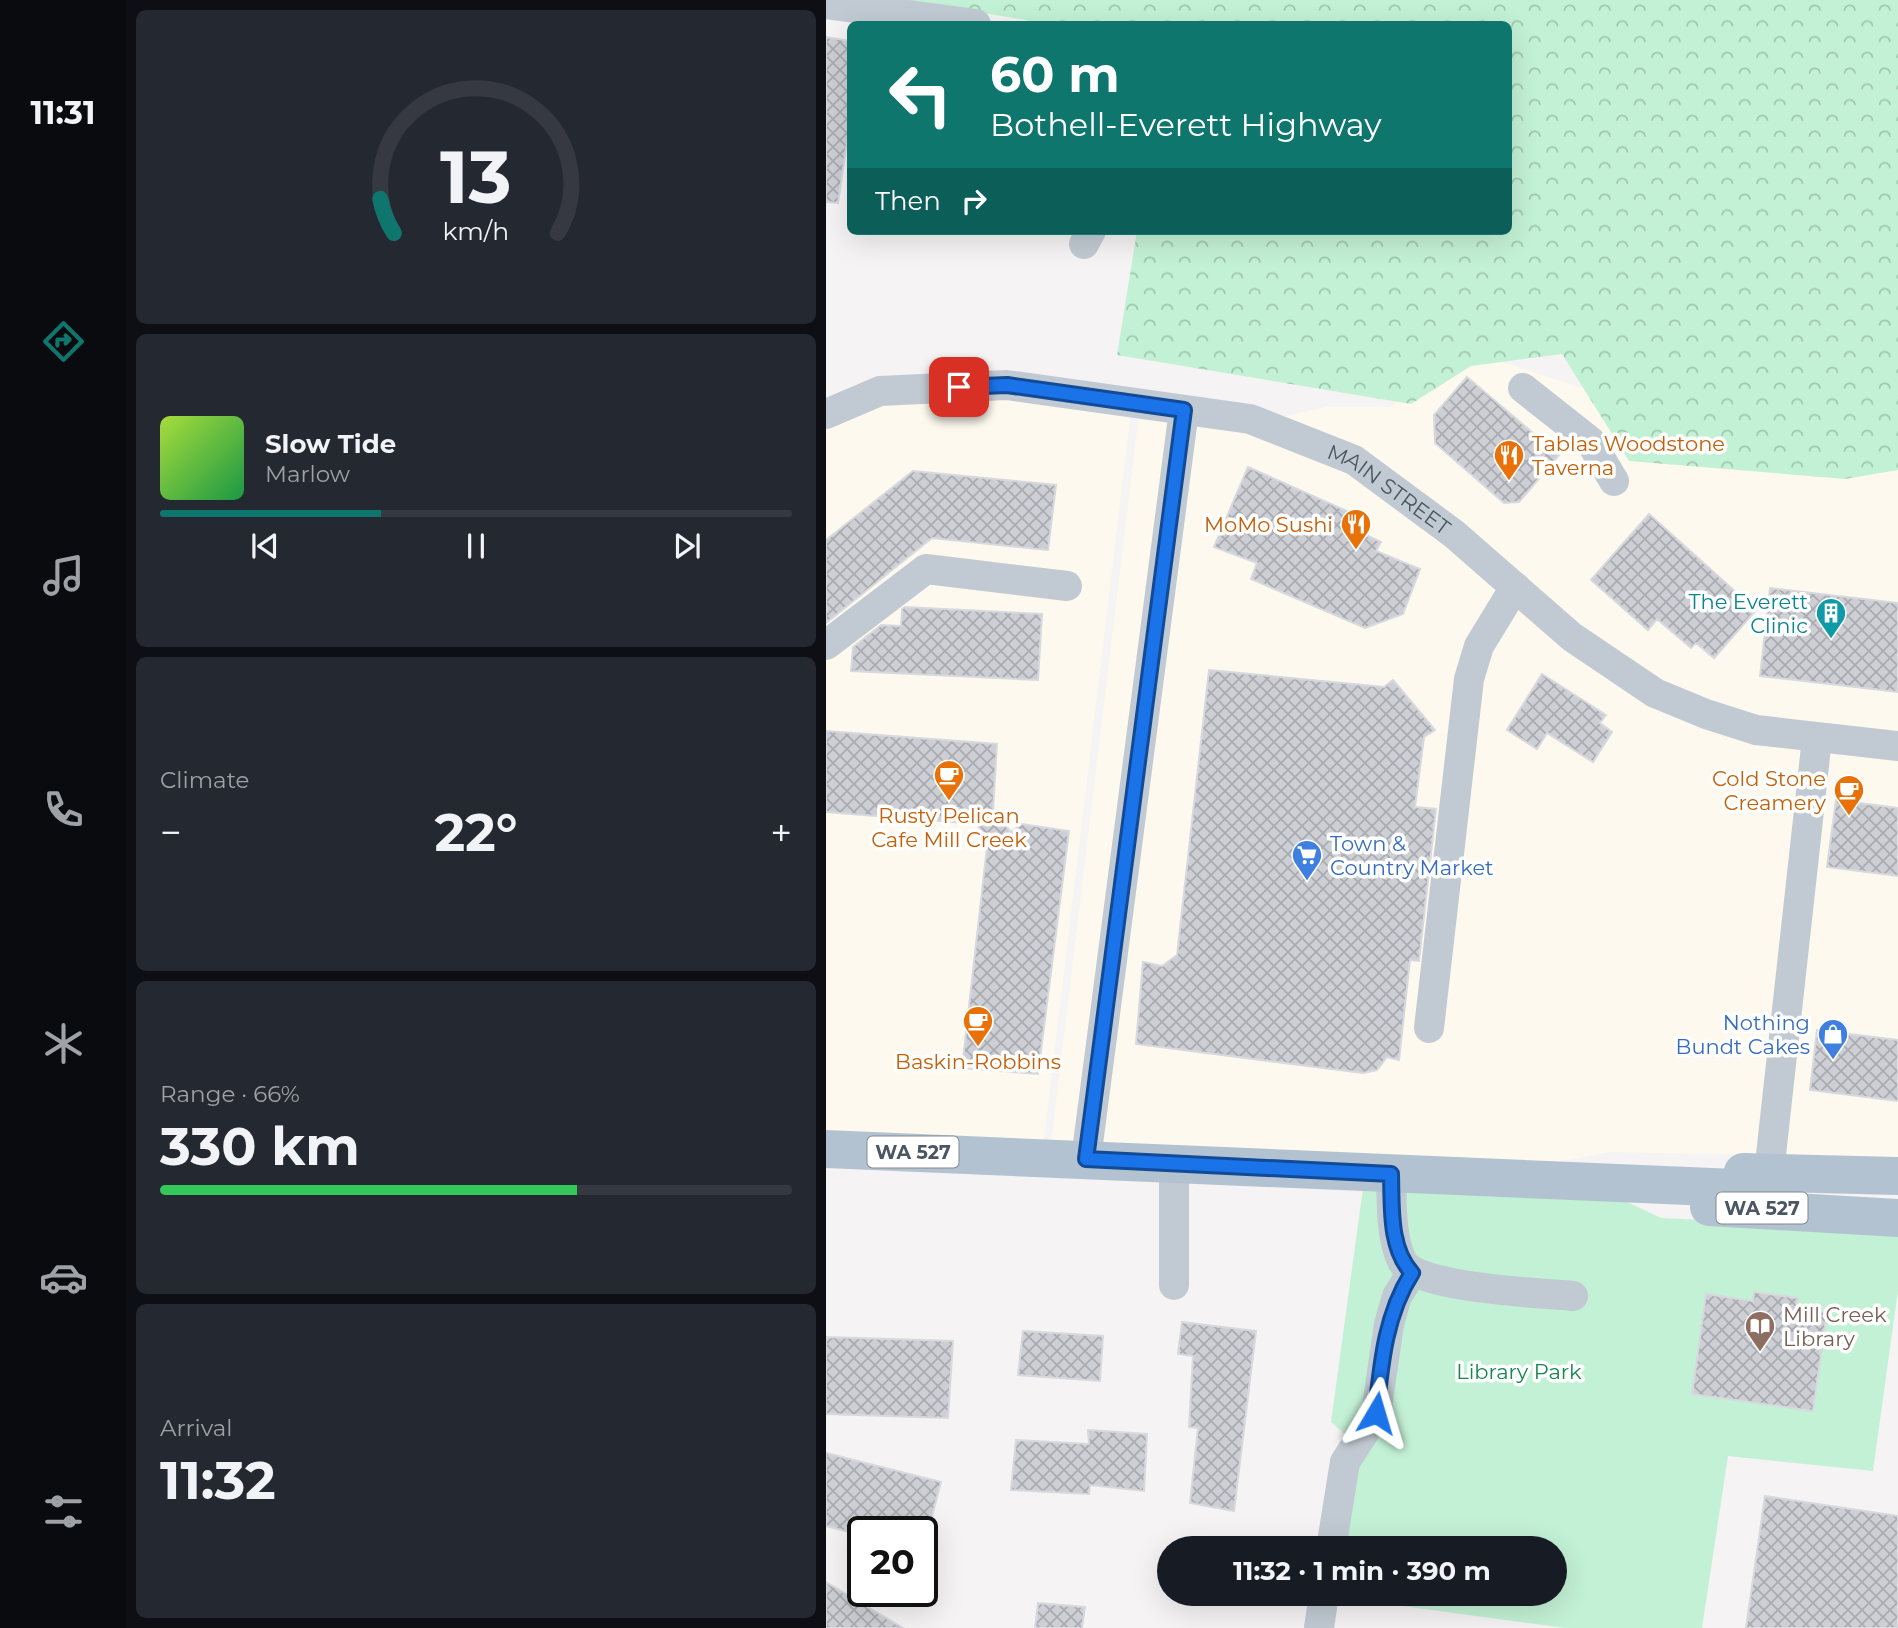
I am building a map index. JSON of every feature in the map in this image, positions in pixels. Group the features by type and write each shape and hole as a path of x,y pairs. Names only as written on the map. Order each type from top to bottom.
{"main road":[{"name":"WA 527","path":"826,1149 1634,1185 1659,1169 1898,1176"},
{"name":"WA 527","path":"1634,1185 1655,1205 1802,1210 1898,1218"}],"street":[{"path":"826,4 954,21"},
{"name":"MAIN STREET","path":"826,414 880,391 1007,385 1250,419 1354,460 1454,534 1572,637 1655,693 1706,714 1756,730 1898,746"},
{"path":"1523,388 1590,441 1614,481"},
{"path":"1086,1159 1184,410"},
{"path":"826,645 926,569 1066,586"},
{"path":"1429,1028 1469,679 1479,646 1515,587"},
{"path":"1769,1173 1817,738"},
{"path":"1174,1163 1174,1286"},
{"path":"1391,1174 1393,1225 1402,1262 1412,1273 1447,1283 1573,1296"},
{"path":"1333,1536 1345,1462 1376,1413 1389,1324 1397,1296 1412,1273"},
{"path":"1319,1628 1322,1606"}],"shaded area":[{"path":"1468,351 1604,395 1898,426 1898,1158 1609,1152 1543,1165 1051,1143 1139,413 1234,427 1326,407 1390,407"},
{"path":"880,391 1132,403 1042,1157 826,1149 826,414"}],"green space":[{"path":"905,0 1898,0 1898,470 1845,479 1629,461 1562,354 1471,366 1411,404 1117,355 1136,235 1512,235 1512,21 1032,21"},
{"name":"Library Park","path":"1364,1181 1625,1201 1661,1218 1898,1229 1898,1290 1873,1471 1728,1456 1702,1628 1565,1628 1402,1606 1567,1606 1567,1536 1341,1536 1348,1437 1331,1422"}],"building":[{"path":"826,37 847,40 847,142 838,203 826,202"},
{"path":"1467,377 1559,455 1519,502 1504,503 1435,443 1434,415"},
{"path":"1248,467 1358,516 1353,529 1381,542 1376,551 1420,569 1403,614 1365,628 1251,579 1257,563 1214,547"},
{"path":"913,471 1056,485 1048,550 932,538 826,623 826,540"},
{"path":"1649,514 1756,610 1714,658 1696,643 1691,648 1657,619 1648,630 1591,580"},
{"name":"The Everett Clinic","path":"1770,588 1898,603 1898,692 1760,676"},
{"path":"905,607 1042,614 1038,680 851,671 853,647 881,625 901,626 902,609"},
{"name":"Town & Country Market","path":"1209,670 1384,687 1393,680 1435,730 1424,737 1415,807 1436,809 1419,961 1410,960 1399,1060 1387,1057 1377,1070 1363,1073 1136,1044 1143,962 1162,966 1177,955"},
{"path":"1542,674 1606,715 1600,723 1612,732 1593,762 1547,733 1537,749 1507,730"},
{"path":"826,731 997,744 993,811 1011,832 1022,824 1069,831 1038,1074 962,1068 988,838 976,824 826,812"},
{"path":"1836,800 1898,808 1898,876 1827,867"},
{"path":"1817,1030 1898,1040 1898,1101 1810,1090"},
{"name":"Mill Creek Library","path":"1754,1292 1798,1298 1796,1308 1827,1312 1813,1411 1692,1394 1706,1294 1753,1301"},
{"path":"1182,1322 1256,1331 1234,1511 1190,1503 1198,1428 1189,1427 1193,1356 1178,1354"},
{"path":"1023,1331 1103,1336 1100,1381 1018,1375"},
{"path":"826,1337 953,1341 948,1418 826,1414"},
{"path":"1088,1430 1147,1434 1144,1491 1090,1485 1089,1494 1011,1490 1016,1440 1089,1444"},
{"path":"826,1453 941,1482 932,1516 847,1516 847,1532 826,1526"},
{"path":"1765,1496 1898,1516 1898,1628 1746,1628"},
{"path":"826,1582 847,1595 847,1607 868,1607 903,1628 826,1628"},
{"path":"1038,1603 1085,1607 1082,1628 1035,1628"}],"place":[{"name":"Tablas Woodstone Taverna","path":"1509,482"},
{"name":"MoMo Sushi","path":"1356,551"},
{"name":"The Everett Clinic","path":"1831,640"},
{"name":"Rusty Pelican Cafe Mill Creek","path":"949,802"},
{"name":"Cold Stone Creamery","path":"1849,817"},
{"name":"Town & Country Market","path":"1307,882"},
{"name":"Baskin-Robbins","path":"978,1048"},
{"name":"Nothing Bundt Cakes","path":"1833,1061"},
{"name":"Mill Creek Library","path":"1760,1353"}],"route":[{"path":"959,387 1007,385 1184,410 1086,1159 1391,1174 1393,1225 1402,1262 1412,1273 1397,1296 1389,1324 1376,1413"}]}
